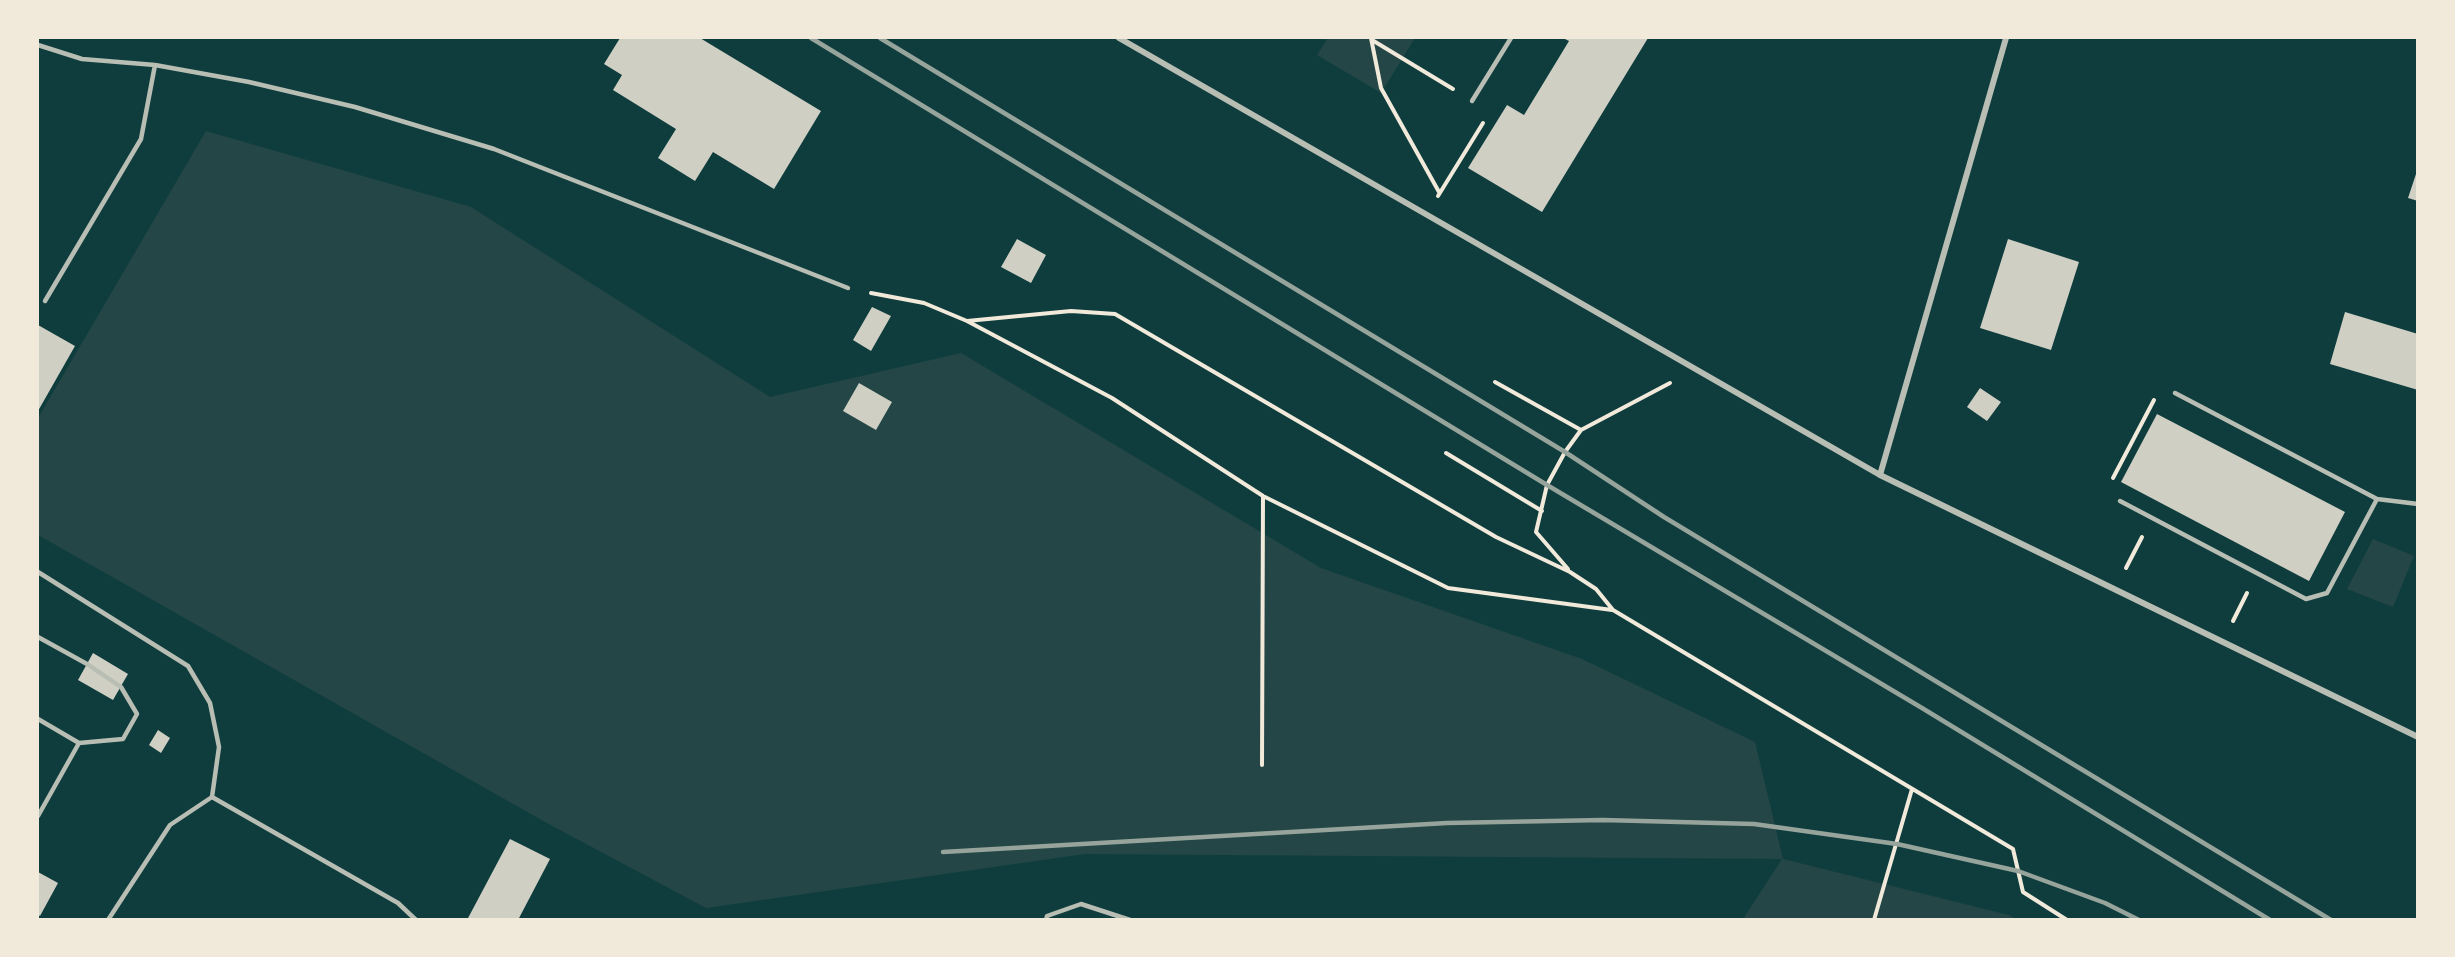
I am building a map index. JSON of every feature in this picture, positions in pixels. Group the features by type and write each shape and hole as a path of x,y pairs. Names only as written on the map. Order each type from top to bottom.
{"street":[{"path":"1119,38 1880,475 2418,737"},
{"path":"1880,475 2006,38"}],"lane":[{"path":"1472,101 1511,38"},
{"path":"38,45 82,59 155,65 249,82 355,107 494,149 848,288"},
{"path":"45,301 141,139 155,65"},
{"path":"2175,393 2377,499 2418,504"},
{"path":"2120,501 2306,599 2327,592 2377,499"},
{"path":"38,572 188,666 210,703 219,747 212,797 170,825 108,920"},
{"path":"38,636 121,687 137,714 123,739 79,743 38,719"},
{"path":"38,816 79,743"},
{"path":"212,797 398,903 416,920"},
{"path":"1046,920 1047,916 1080,904 1130,920"}],"path":[{"path":"1371,39 1381,88 1440,194"},
{"path":"1371,39 1489,112 1427,214"},
{"path":"848,288 924,303 967,321 1112,398 1263,496 1448,588 1613,610"},
{"path":"967,321 1071,311 1115,314 1496,537 1570,572 1596,589 1613,610 2013,849 2024,892 2067,920"},
{"path":"1570,572 1536,532 1547,485 1565,452 1581,430 1696,369"},
{"path":"1495,382 1581,430"},
{"path":"2120,501 2112,478 2153,400 2175,393"},
{"path":"1446,453 1542,511"},
{"path":"1262,765 1263,496"},
{"path":"2114,589 2152,518"},
{"path":"2222,642 2257,573"},
{"path":"1874,920 1912,789"}],"shaded area":[{"path":"1328,38 1415,38 1381,93 1317,55"},
{"path":"206,131 471,207 770,397 961,353 1321,568 1582,659 1755,742 1783,859 2009,915 2016,919 1743,919 1782,859 1085,854 706,908 545,822 38,535 38,418"},
{"path":"2373,539 2414,556 2393,607 2347,589"}],"building":[{"path":"620,38 700,38 821,111 774,189 713,152 695,181 658,158 676,129 613,90 622,75 604,64"},
{"path":"1563,38 1648,38 1542,212 1468,168 1507,105 1524,115 1569,41"},
{"path":"2418,171 2418,201 2408,198"},
{"path":"1017,239 1046,255 1031,283 1001,267"},
{"path":"2008,239 2079,262 2051,350 1980,328"},
{"path":"872,307 891,316 871,351 853,340"},
{"path":"2345,312 2418,334 2418,390 2330,364"},
{"path":"38,325 75,346 38,411"},
{"path":"859,383 892,402 876,430 843,411"},
{"path":"1980,388 2001,402 1987,421 1967,407"},
{"path":"2157,414 2345,512 2309,581 2121,482"},
{"path":"93,653 128,674 113,700 78,680"},
{"path":"158,730 170,738 161,753 149,745"},
{"path":"510,839 550,859 518,920 467,920"},
{"path":"38,872 58,883 40,916 38,915"}],"railway":[{"path":"811,38 2270,920"},
{"path":"880,38 1565,452 1664,517 2331,920"},
{"path":"943,852 1447,823 1603,820 1754,824 1897,844 2018,871 2105,903 2139,920"}]}
